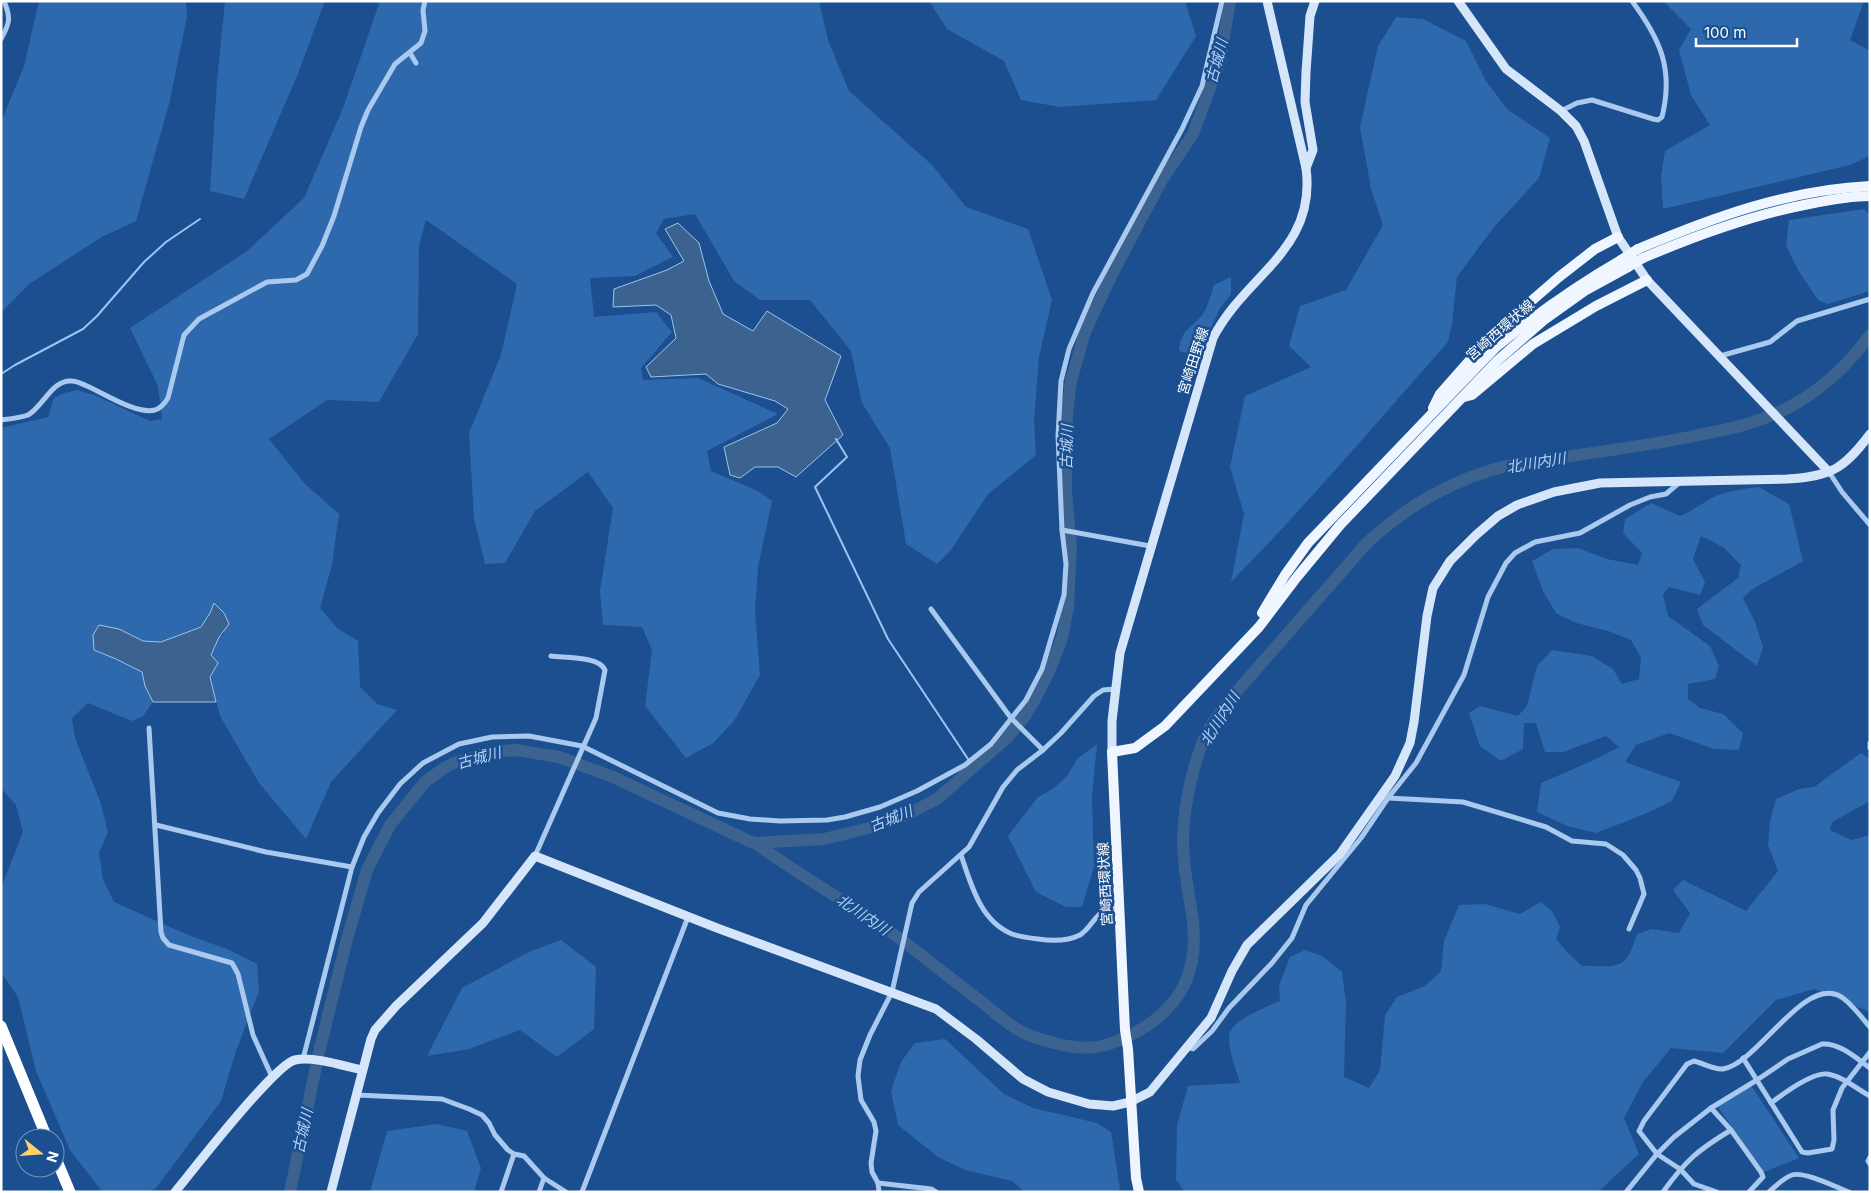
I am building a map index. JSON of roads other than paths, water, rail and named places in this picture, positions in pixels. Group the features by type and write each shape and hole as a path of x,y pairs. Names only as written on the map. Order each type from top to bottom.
{"highway":[{"path":"1,1026 44,1128"},
{"path":"1,1045 36,1128"},
{"path":"56,1178 62,1192"},
{"path":"64,1178 70,1192"}],"main road":[{"name":"宮崎西環状線","path":"1246,639 1285,575 1308,543 1495,348 1530,320 1580,284 1718,217 1776,200 1821,191 1870,186"},
{"name":"宮崎西環状線","path":"1641,254 1724,225 1778,210 1822,201 1870,196"},
{"path":"1430,416 1440,394 1492,336 1588,255 1618,237"},
{"name":"宮崎西環状線","path":"1139,1192 1136,1178 1128,1048 1125,1030 1112,752 1135,748 1164,726 1259,627 1340,525 1460,398 1498,360 1544,320 1624,263"},
{"path":"1460,398 1472,395 1533,344 1596,306 1647,280"}],"street":[{"path":"1,39 8,27 10,14 4,1"},
{"path":"1,420 27,415 63,382 71,380 110,396 124,405 146,411 155,410 163,405 168,398 184,335 199,319 267,282 296,280 307,274 322,246 334,216 368,110 395,64 421,43 425,31 423,10 425,1"},
{"path":"305,1059 352,867 364,837 378,812 400,784 430,758 459,744 492,737 529,736 581,748 718,813 750,819 780,821 827,820 859,814 880,807 917,791 965,765 991,744 1026,700 1042,669 1064,595 1066,564 1058,466 1058,436 1061,381 1069,349 1093,293 1182,129 1202,86 1222,1"},
{"name":"宮崎田野線","path":"1112,752 1112,721 1120,653 1150,546 1213,338 1232,308 1282,253 1296,234 1303,218 1307,193 1306,168 1267,1"},
{"path":"1306,168 1313,150 1304,102 1310,16 1315,1"},
{"path":"1458,1 1506,70 1561,111 1576,126 1584,141 1618,237 1647,280 1783,421 1829,472 1842,492 1870,525"},
{"path":"1561,111 1577,103 1592,100 1653,119 1658,120 1662,117 1666,86 1661,50 1632,1"},
{"path":"410,52 416,63"},
{"path":"1720,356 1770,342 1797,321 1867,300"},
{"path":"534,856 688,917 936,1009 976,1039 1023,1079 1048,1092 1089,1104 1113,1106 1130,1102 1150,1092 1212,1018 1232,970 1247,945 1340,854 1395,776 1410,743 1427,616 1434,588 1450,561 1498,516 1517,505 1554,492 1600,483 1812,478 1840,468 1870,434"},
{"path":"1187,1047 1193,1049 1202,1042 1229,1008 1272,963 1292,938 1306,905 1361,838 1388,798 1416,763 1437,728 1464,675 1488,597 1506,563 1515,554 1535,542 1580,533 1617,511 1650,497 1666,494 1682,481"},
{"path":"1062,530 1150,546"},
{"path":"930,609 1011,718 1043,750"},
{"path":"331,1192 362,1070 371,1039 378,1026 396,1006 483,923 534,856 596,718 606,670 599,662 551,656"},
{"path":"879,1192 871,1163 876,1131 874,1122 861,1100 858,1076 860,1060 870,1035 892,992 905,930 915,898 928,883 961,855 978,834 1003,787 1017,770 1062,733 1094,696 1103,690 1115,689"},
{"path":"149,728 161,932 163,938 170,945 232,963 238,974 254,1035 272,1077"},
{"path":"1870,743 1870,748"},
{"path":"1388,798 1463,802 1546,827 1572,841 1606,844 1623,855 1636,870 1640,878 1644,894 1629,929"},
{"path":"156,825 266,852 352,867"},
{"path":"961,855 982,908 993,921 1013,935 1044,940 1067,939 1078,936 1087,930 1103,911 1120,907"},
{"path":"582,1192 688,917"},
{"path":"1717,1192 1694,1184 1680,1169 1657,1154 1639,1131 1644,1121 1687,1064 1694,1061 1724,1069 1743,1058 1805,1002 1821,995 1831,993 1843,997 1870,1027"},
{"path":"1626,1192 1657,1154 1674,1137 1711,1108 1788,1059 1822,1044 1832,1044 1870,1068"},
{"path":"1743,1058 1802,1152 1808,1153 1830,1150 1834,1140 1833,1110 1846,1082 1870,1052"},
{"path":"176,1192 272,1077 286,1064 293,1060 305,1059 362,1070"},
{"path":"1771,1103 1786,1092 1822,1074 1833,1075 1870,1096"},
{"path":"357,1095 442,1100 470,1109 482,1115 490,1123 495,1135 514,1154 524,1156 544,1178 566,1192"},
{"path":"1711,1108 1731,1130 1762,1177 1749,1192"},
{"path":"1663,1192 1680,1169 1703,1147 1731,1130"},
{"path":"501,1192 514,1154"},
{"path":"1870,1157 1868,1161 1870,1164"},
{"path":"1769,1192 1794,1174 1849,1192"},
{"path":"539,1192 544,1178"},
{"path":"878,1184 931,1189 936,1192"}],"waterway":[{"name":"古城川","path":"290,1192 319,1052 347,939 367,870 390,825 425,782 444,768 456,762 491,752 516,750 559,757 613,777 755,843 824,839 869,828 908,814 937,799 1008,737 1025,716 1048,674 1062,638 1068,607 1071,546 1066,493 1067,414 1071,381 1085,332 1112,274 1162,180 1193,134 1220,61 1230,1"},
{"path":"1,374 83,329 97,316 144,262 166,242 200,219"},
{"name":"北川内川","path":"755,843 899,938 1020,1031 1050,1042 1085,1048 1116,1042 1141,1029 1163,1013 1180,992 1190,967 1194,930 1185,871 1183,830 1190,782 1206,733 1231,698 1366,544 1409,509 1458,483 1492,470 1528,462 1678,439 1736,427 1768,417 1802,400 1818,389 1846,364 1870,335"},
{"path":"836,439 847,457 815,487 888,639 974,768"}]}
